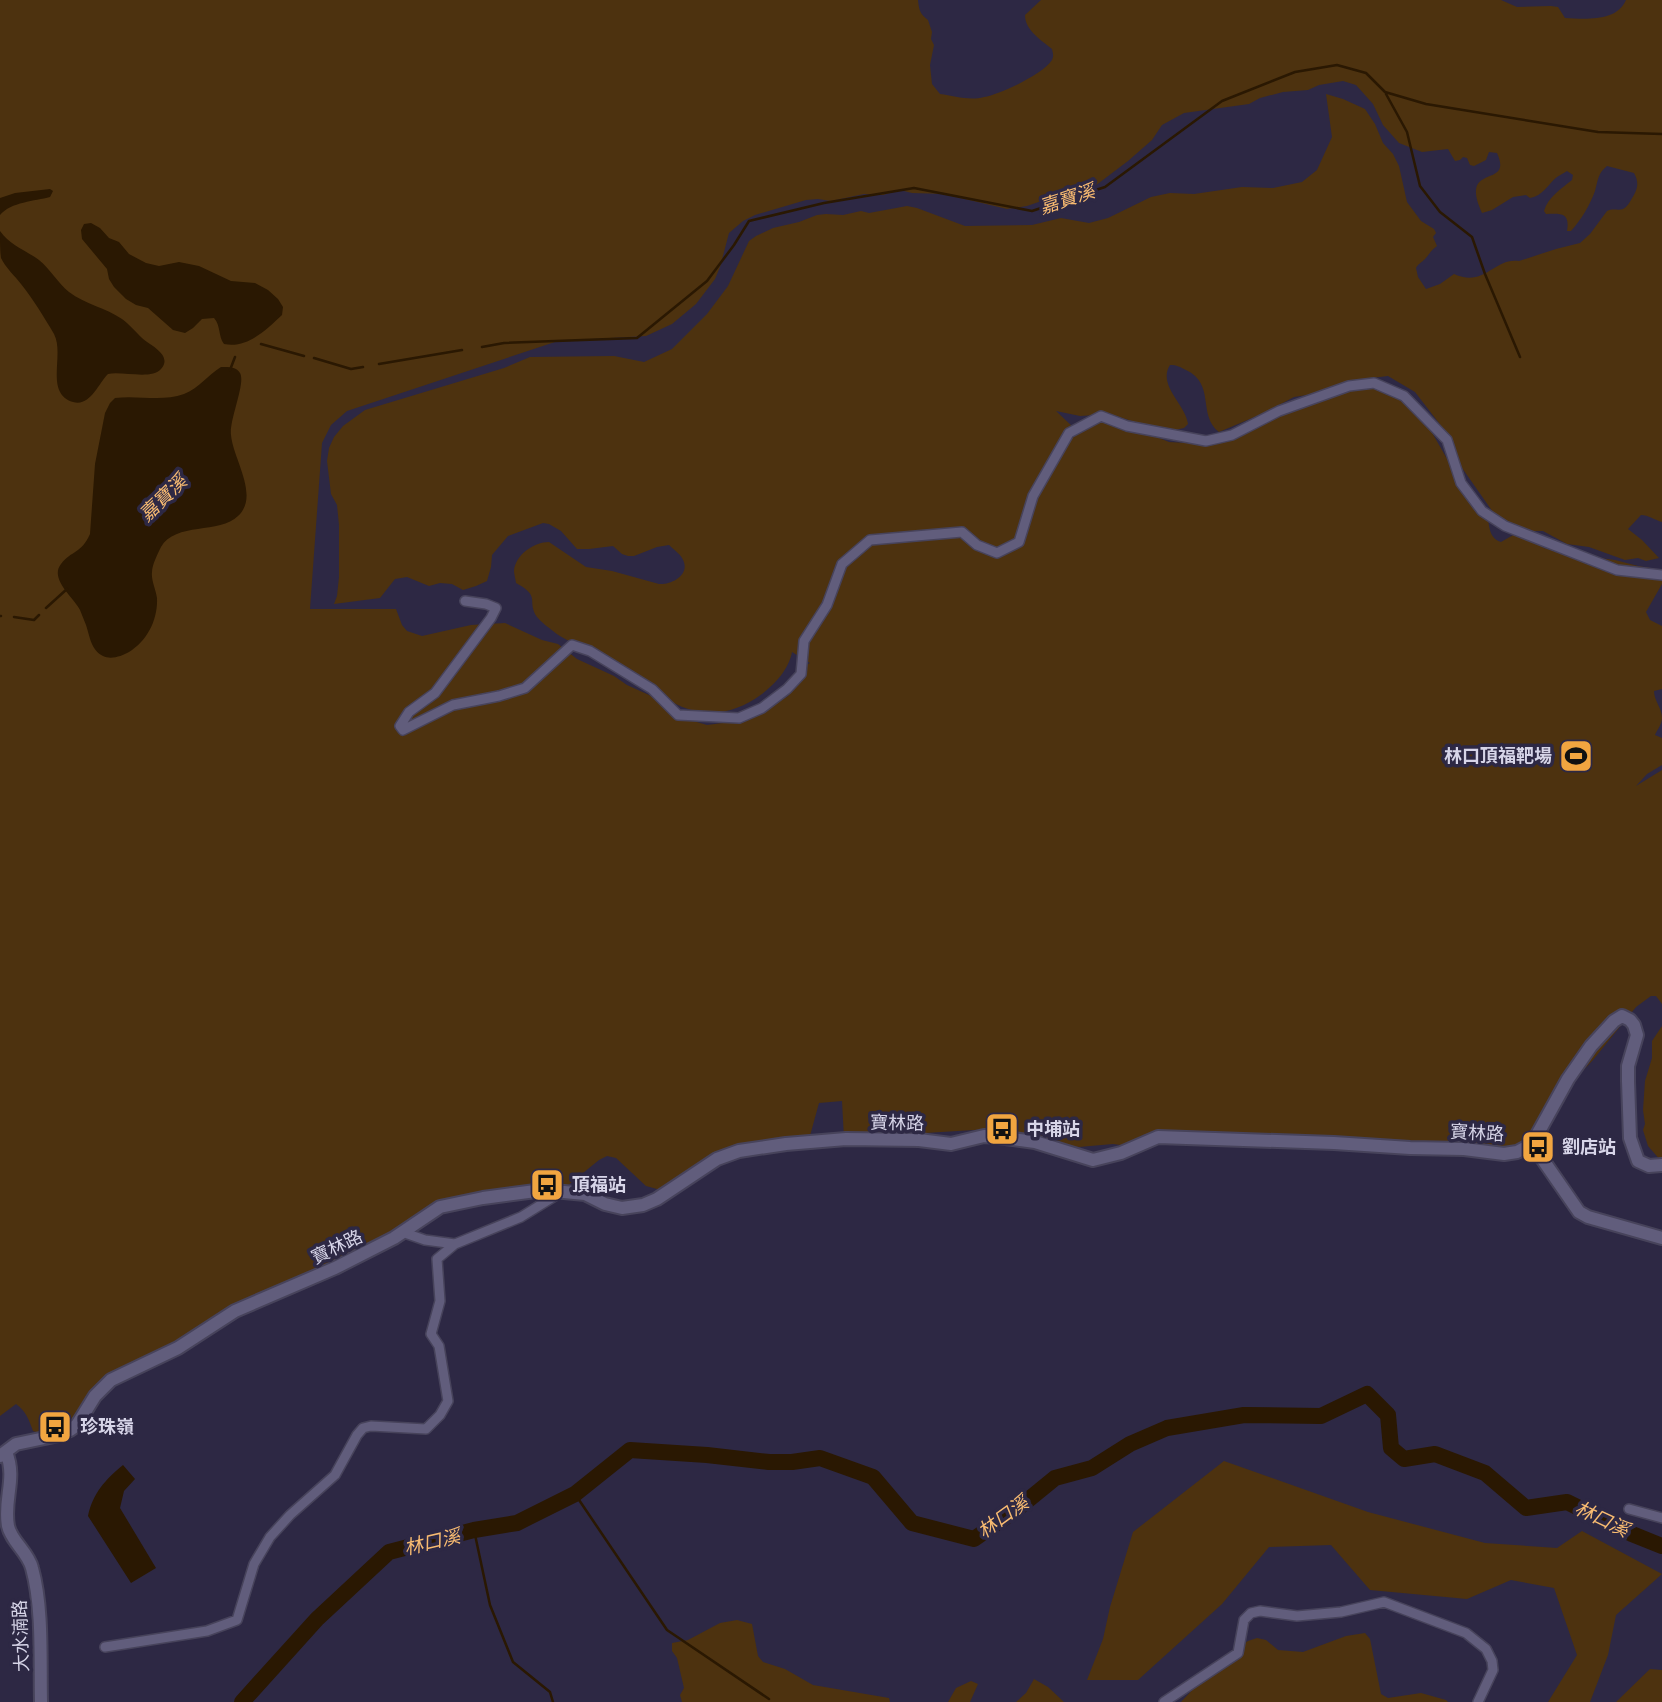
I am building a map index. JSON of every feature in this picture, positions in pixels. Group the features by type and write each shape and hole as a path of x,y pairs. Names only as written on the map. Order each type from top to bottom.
{"main road":[{"path":"1662,1165 1649,1166 1638,1161 1630,1138 1628,1066 1637,1035 1634,1025 1625,1016 1614,1021 1591,1046 1568,1079 1532,1144 1579,1212 1662,1238"},
{"name":"寶林路","path":"3,1454 16,1444 71,1430 95,1396 111,1380 178,1348 235,1311 335,1268 394,1238 440,1207 543,1190 585,1194 605,1204 622,1208 643,1205 657,1199 717,1159 739,1151 846,1139 919,1140 951,1144 984,1136 998,1137 1035,1142 1093,1160 1121,1153 1158,1137 1464,1149 1504,1154 1517,1152 1532,1144"},
{"name":"大水湳路","path":"3,1454 10,1464 11,1475 6,1514 9,1530 31,1564 38,1592 41,1702"}],"street":[{"path":"465,601 496,608 435,693 409,712 400,726 403,730 453,705 525,688 572,645 590,651 652,689 678,715 739,718 762,708 787,690 801,674 804,640 827,605 842,564 851,556 870,540 962,533 977,545 996,553 1019,542 1033,496 1069,433 1080,427 1101,416 1127,426 1206,441 1232,435 1279,411 1349,386 1374,383 1404,396 1447,440 1461,483 1482,511 1505,526 1617,570 1662,575"},
{"path":"105,1647 207,1632 237,1620 254,1564 270,1537 335,1475 363,1428 371,1426 426,1429 440,1415 448,1401 439,1346 431,1334 440,1301 437,1259 455,1244 521,1217 563,1191"},
{"path":"402,1232 425,1240 455,1244"},
{"path":"1629,1509 1662,1518"},
{"path":"1164,1702 1238,1653 1244,1620 1251,1613 1260,1611 1297,1616 1341,1612 1384,1602 1466,1633 1486,1649 1493,1670 1478,1702"}],"shaded area":[{"path":"0,0 918,0 920,12 928,20 932,32 932,84 940,94 979,98 1021,83 1052,60 1052,49 1034,34 1025,15 1041,0 1501,0 1517,7 1558,7 1565,18 1582,19 1608,16 1622,7 1626,0 1662,0 1662,522 1641,515 1628,529 1659,558 1646,561 1638,558 1625,560 1589,547 1567,544 1543,531 1533,531 1495,515 1460,465 1454,447 1442,427 1415,392 1388,376 1363,379 1338,385 1326,392 1294,397 1219,432 1209,417 1201,383 1195,376 1175,365 1170,365 1167,380 1186,417 1188,424 1184,428 1166,432 1110,414 1080,416 1056,411 1074,428 1107,420 1169,442 1204,444 1270,417 1348,390 1380,386 1419,410 1450,464 1485,509 1491,533 1496,540 1501,542 1515,534 1523,535 1544,548 1560,553 1615,560 1662,570 1662,584 1646,612 1650,620 1662,626 1662,689 1654,691 1662,714 1655,735 1662,738 1662,765 1647,774 1636,786 1662,770 1662,1004 1656,996 1651,996 1636,1007 1519,1149 1475,1151 1234,1133 1151,1133 1129,1144 1079,1147 1038,1142 1007,1131 990,1129 844,1138 842,1101 819,1103 808,1143 767,1147 735,1160 719,1162 668,1192 646,1186 616,1158 607,1156 567,1186 445,1208 134,1366 80,1417 66,1425 42,1434 33,1431 29,1419 16,1404 0,1416","holes":["1343,81 1356,85 1373,104 1383,125 1399,143 1422,152 1448,149 1455,161 1467,158 1470,165 1474,166 1486,160 1489,152 1497,153 1500,164 1498,171 1481,181 1477,187 1476,197 1482,213 1513,197 1526,195 1530,198 1538,195 1567,171 1573,175 1572,180 1552,197 1544,211 1546,214 1564,215 1567,231 1571,231 1588,207 1600,174 1607,166 1634,173 1637,180 1636,190 1626,207 1607,211 1580,243 1503,263 1474,277 1454,274 1440,284 1426,289 1416,268 1437,246 1433,237 1436,233 1434,229 1421,221 1407,202 1399,166 1365,109 1326,94 1332,137 1317,170 1302,182 1273,188 1242,187 1194,194 1170,193 1151,197 1108,218 1089,223 1061,218 1032,225 965,226 907,206 869,213 861,211 843,215 817,215 773,228 749,241 728,286 707,314 672,349 644,362 614,356 530,357 504,368 365,410 343,426 334,437 327,461 331,494 337,505 339,525 339,577 334,604 380,598 395,579 407,577 429,586 452,584 463,590 476,586 487,581 492,555 508,536 543,523 561,531 577,549 613,546 622,554 634,556 669,545 681,556 684,564 683,574 669,583 659,584 586,567 549,542 532,547 522,555 515,565 516,583 529,592 537,617 556,633 629,671 672,702 695,711 718,712 751,701 781,676 792,652 810,663 803,667 798,682 788,696 762,713 738,721 707,725 683,718 649,695 577,659 558,644 542,640 505,623 471,625 422,636 407,631 396,609 310,609 322,443 331,425 347,411 558,341 646,336 672,324 696,304 715,279 729,233 755,215 806,200 831,201 864,194 883,195 900,190 944,194 1007,209 1047,199 1079,195 1128,161 1152,140 1162,125 1184,113 1249,104 1283,92 1308,90 1319,85"]},
{"path":"1662,1026 1662,1162 1648,1146 1643,1130 1643,1110 1645,1081 1652,1058 1652,1041"},
{"path":"1224,1461 1368,1512 1485,1543 1557,1548 1582,1531 1662,1574 1616,1615 1608,1655 1590,1702 1548,1702 1577,1655 1554,1588 1511,1580 1467,1599 1370,1590 1331,1545 1269,1547 1222,1604 1138,1680 1087,1680 1103,1639 1133,1532"},
{"path":"737,1620 752,1624 758,1656 763,1662 785,1669 813,1685 889,1698 890,1702 682,1702 680,1695 684,1688 672,1643 688,1640 720,1623"},
{"path":"1365,1633 1370,1639 1381,1694 1388,1698 1421,1693 1448,1702 1181,1702 1225,1655 1248,1641 1257,1638 1266,1640 1278,1650 1303,1652 1346,1636"},
{"path":"1650,1669 1662,1670 1662,1702 1616,1702"},
{"path":"1034,1679 1048,1687 1064,1702 1016,1702 1026,1693"},
{"path":"971,1681 978,1684 970,1702 948,1702 956,1688"}],"water":[{"path":"50,189 53,191 50,197 17,205 0,215 0,198 15,193"},
{"path":"91,223 109,238 119,242 129,254 146,263 159,266 179,262 199,266 231,281 255,283 278,299 283,307 282,315 256,337 241,344 224,344 214,318 202,319 185,333 173,330 148,308 126,299 114,287 107,269 82,239 81,230 84,224"},
{"path":"0,231 13,244 39,260 69,292 127,323 163,355 164,364 161,369 151,374 108,374 89,398 79,403 64,397 57,382 58,352 54,334 1,258"},
{"path":"221,367 236,369 241,378 231,435 246,488 244,508 230,521 176,534 168,539 161,547 152,569 157,606 150,629 141,642 129,652 113,658 103,656 93,647 80,610 60,582 58,570 69,556 80,549 90,534 95,464 105,413 115,398 167,398 184,394"},
{"path":"123,1465 135,1479 124,1491 120,1508 156,1568 131,1583 88,1516 93,1500 101,1488"}],"waterway":[{"name":"嘉寶溪","path":"482,347 504,343 637,338 707,281 749,221 824,203 914,188 1032,211 1105,187 1222,101 1295,72 1337,65 1366,73 1385,92 1426,104 1598,132 1662,134"},
{"path":"1386,94 1407,132 1420,186 1440,212 1472,237 1520,357"},
{"name":"嘉寶溪","path":"261,344 304,356"},
{"name":"嘉寶溪","path":"379,364 462,350"},
{"name":"嘉寶溪","path":"230,370 235,357"},
{"name":"嘉寶溪","path":"314,358 351,369 363,367"},
{"name":"嘉寶溪","path":"46,608 67,589"},
{"name":"嘉寶溪","path":"14,617 34,620 39,615"},
{"name":"林口溪","path":"242,1702 317,1619 389,1552 474,1530 517,1523 575,1494 630,1450 769,1462 820,1458 873,1477 912,1523 974,1539 1055,1478 1092,1468 1130,1444 1167,1428 1244,1415 1321,1416 1367,1394 1388,1415 1391,1448 1404,1459 1435,1454 1485,1473 1526,1508 1567,1502 1662,1546"},
{"path":"575,1494 667,1630 769,1699"},
{"path":"474,1530 490,1605 513,1662 550,1692 553,1702"}],"place":[{"name":"林口頂福靶場","path":"1576,756"},
{"name":"中埔站","path":"1002,1129"},
{"name":"劉店站","path":"1538,1147"},
{"name":"頂福站","path":"547,1185"},
{"name":"珍珠嶺","path":"55,1427"}]}
